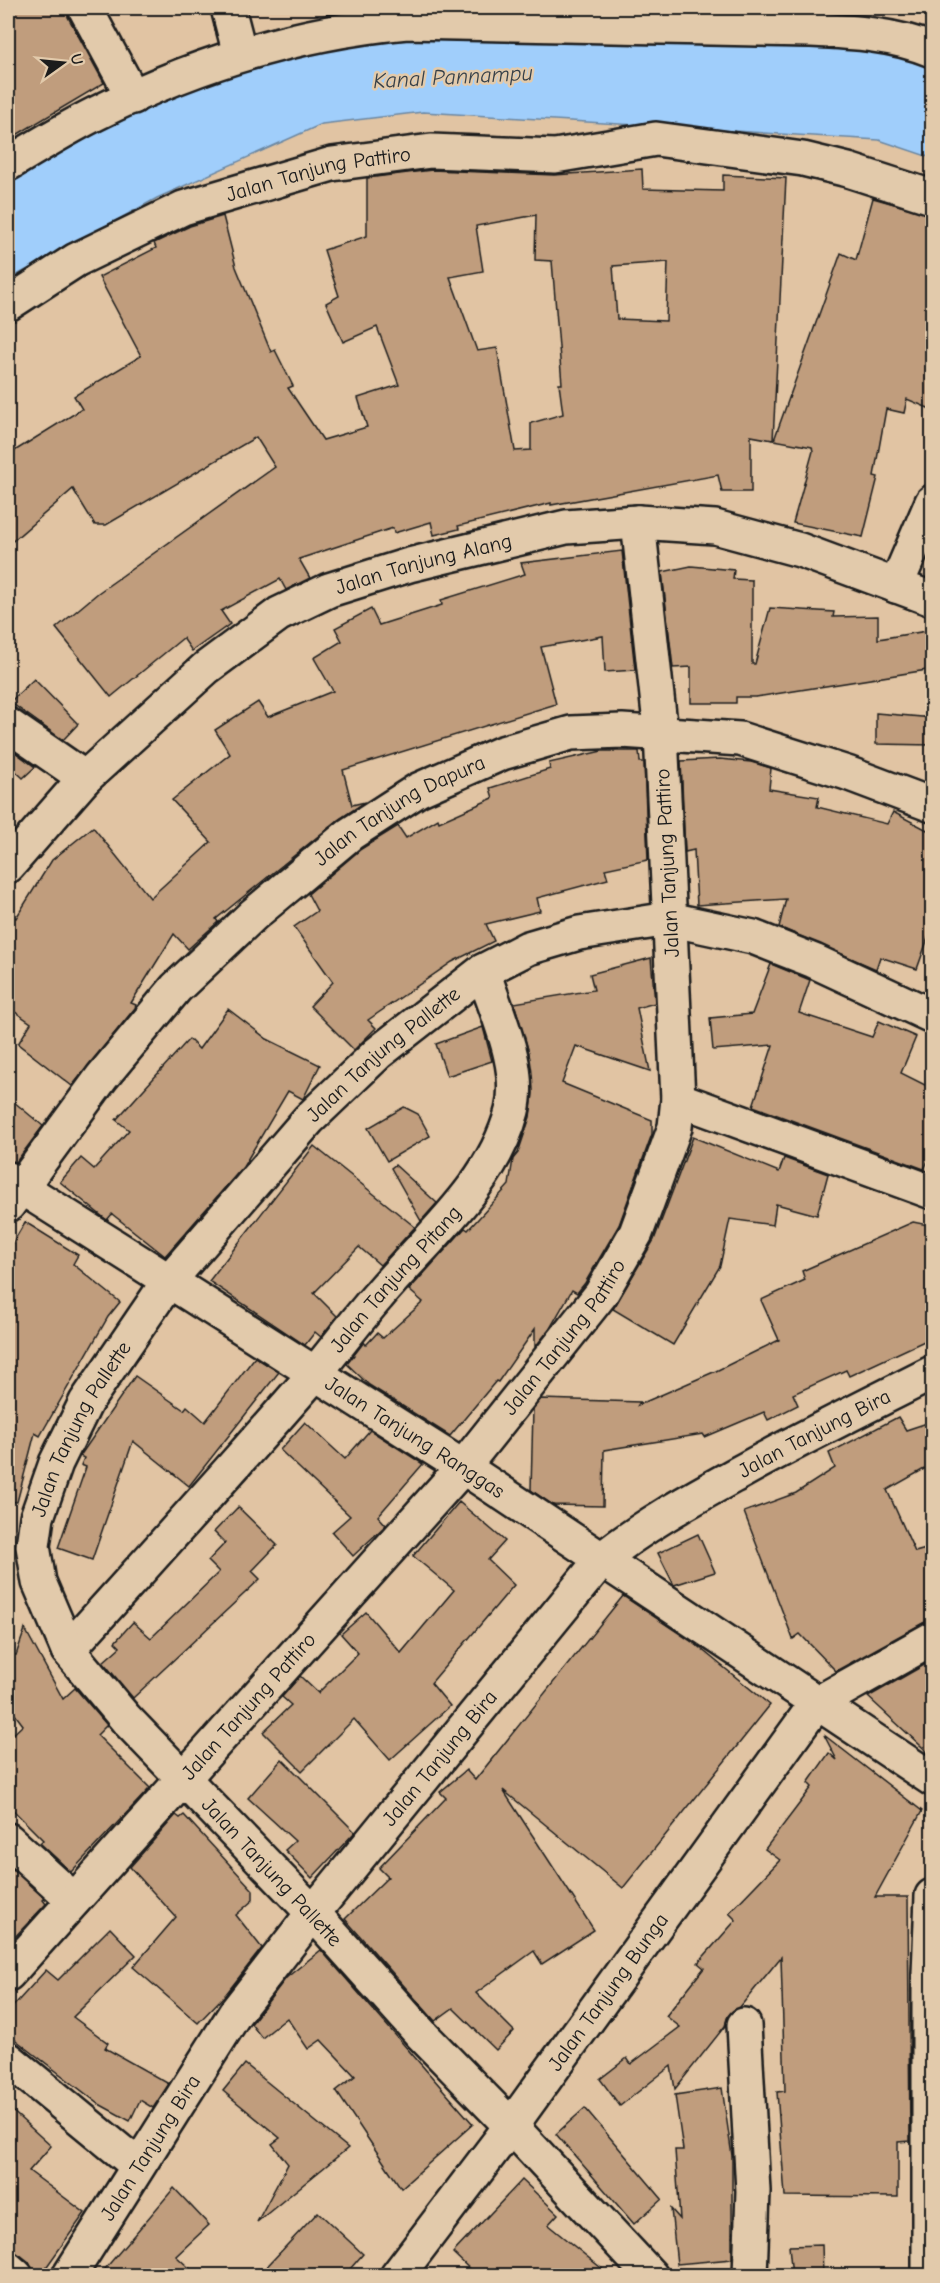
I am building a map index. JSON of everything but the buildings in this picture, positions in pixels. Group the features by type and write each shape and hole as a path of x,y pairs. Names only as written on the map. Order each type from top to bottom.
{"street":[{"path":"85,8 133,97"},
{"path":"228,8 240,54"},
{"path":"8,164 95,114 240,54 324,34 407,22 810,30 856,33 912,42 933,50"},
{"name":"Jalan Tanjung Pattiro","path":"8,304 76,260 183,208 332,164 431,151 555,156 656,139 802,159 848,170 933,197"},
{"path":"896,586 933,502"},
{"name":"Jalan Tanjung Pattiro","path":"8,1974 463,1467 601,1294 636,1233 675,1127 678,1099 676,1016 669,919 661,733 638,522"},
{"name":"Jalan Tanjung Alang","path":"8,866 85,778 206,668 279,614 329,590 409,565 566,527 638,522 715,527 800,549 933,599"},
{"path":"8,725 85,778"},
{"name":"Jalan Tanjung Dapura","path":"12,1190 176,988 253,915 350,834 418,790 502,753 571,733 622,730 740,739 848,773 933,806"},
{"name":"Jalan Tanjung Pallette","path":"651,2276 511,2126 422,2035 312,1913 126,1719 68,1650 39,1582 33,1546 37,1517 56,1463 86,1402 168,1282 309,1119 378,1053 483,970 528,948 579,933 669,919 753,937 814,961 933,1016"},
{"name":"Jalan Tanjung Pitang","path":"68,1650 314,1375 377,1296 480,1178 507,1126 513,1109 514,1087 510,1056 483,970"},
{"path":"678,1099 933,1192"},
{"name":"Jalan Tanjung Ranggas","path":"12,1190 168,1282 463,1467 816,1704 933,1779"},
{"name":"Jalan Tanjung Bira","path":"69,2276 137,2165 236,2012 312,1913 602,1559 634,1533 678,1506 792,1443 933,1373"},
{"path":"816,1704 933,1639"},
{"name":"Jalan Tanjung Bunga","path":"397,2276 511,2126 816,1704"},
{"path":"8,1840 74,1900"},
{"path":"929,2276 929,1985 933,1896"},
{"path":"744,2025 753,2191 750,2276"},
{"path":"8,2058 137,2165"},
{"path":"8,2269 16,2276"}],"water":[{"name":"Kanal Pannampu","path":"392,34 895,51 932,68 932,158 879,140 423,112 322,124 157,198 8,280 8,172 71,136 248,66"}]}
